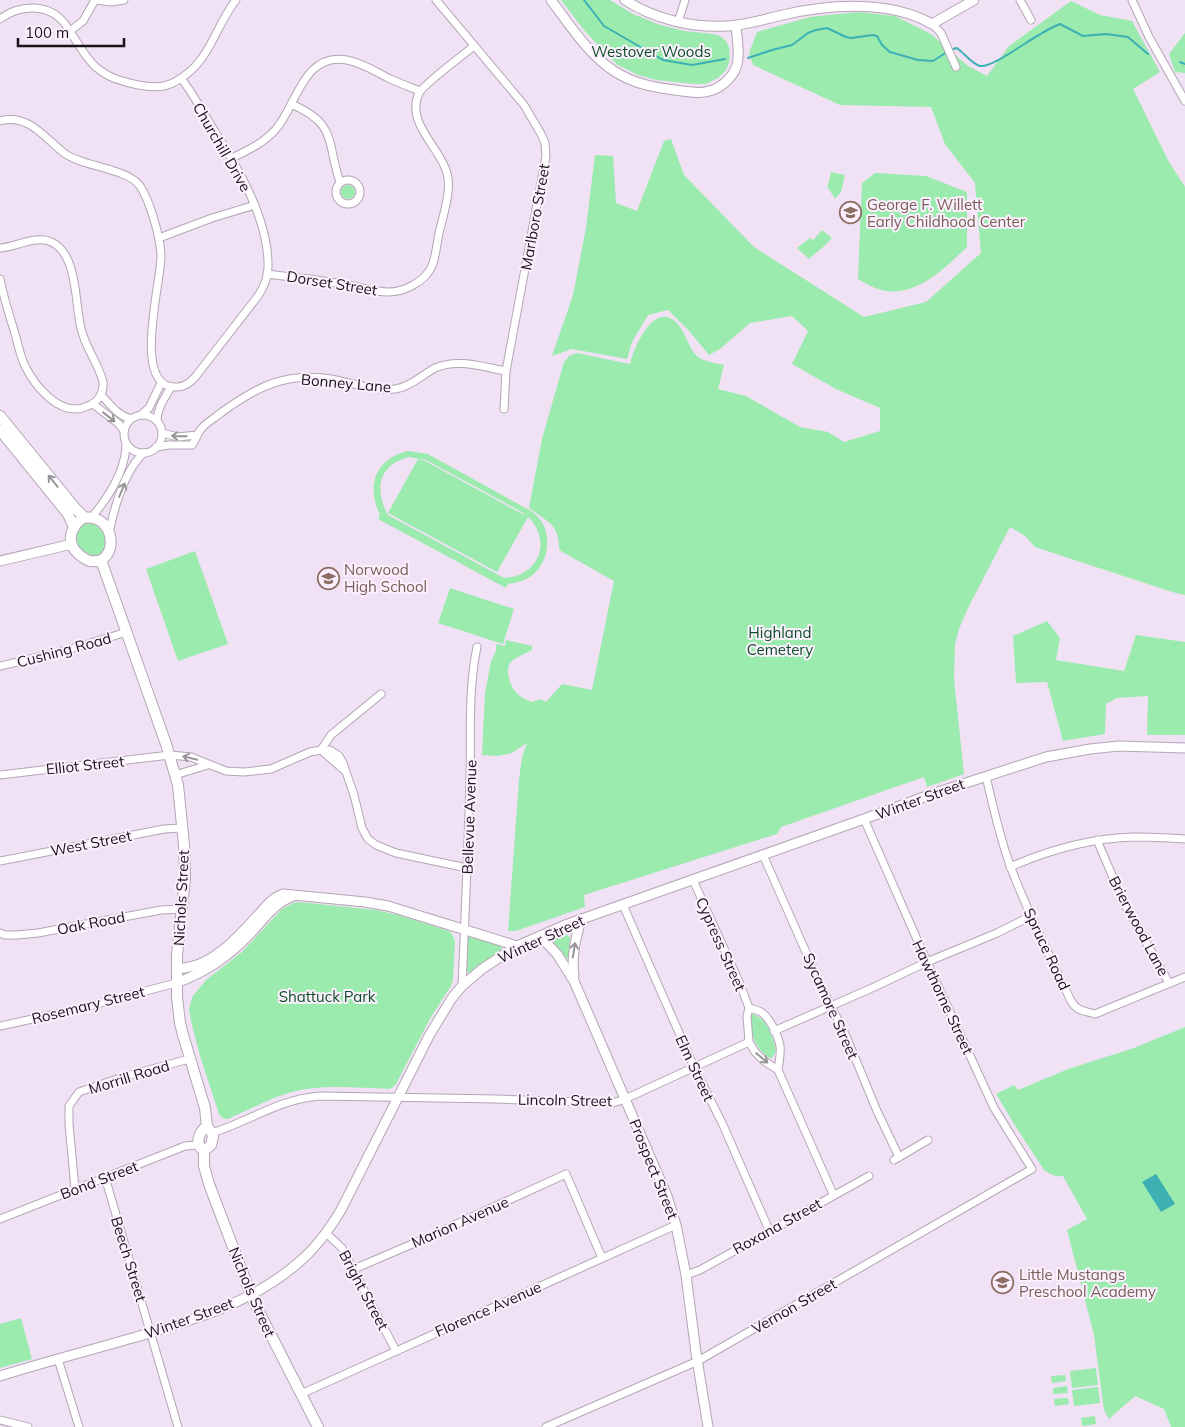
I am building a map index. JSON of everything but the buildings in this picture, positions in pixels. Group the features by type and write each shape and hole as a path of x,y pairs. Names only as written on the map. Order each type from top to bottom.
{"main road":[{"path":"0,416 75,508 88,518 103,523 109,532 111,542 108,553 101,560 91,561 86,559 77,553 72,544 71,535 74,527 79,521 88,518"},
{"path":"0,430 68,514 74,527"},
{"name":"Nichols Street","path":"101,560 170,755 180,797 185,878 176,983 180,1023 210,1130"},
{"path":"201,1148 198,1141 202,1132 210,1130"},
{"name":"Nichols Street","path":"201,1148 205,1174 250,1294 318,1427"}],"street":[{"path":"70,32 83,21 95,0 111,2 124,0"},
{"path":"0,19 16,10 40,9 62,20 91,62 106,75 114,79 164,87 181,78 196,66 230,7 236,0"},
{"name":"Marlboro Street","path":"436,0 524,105 545,143 546,156 506,371 504,409"},
{"path":"551,0 588,47 608,67 621,76 655,88 703,92 713,90 723,84 731,76 737,65 736,25"},
{"path":"625,0 650,13 678,22 708,26 736,25 814,8 846,4 899,9 914,14 932,24 940,32 954,64"},
{"path":"678,22 686,0"},
{"path":"932,24 974,0"},
{"path":"1020,0 1031,20"},
{"path":"1132,0 1148,37 1185,100"},
{"path":"232,158 270,136 283,120 304,79 318,65 337,59 346,60 364,65 402,85 420,91 474,46"},
{"name":"Churchill Drive","path":"166,385 185,386 196,376 258,296 268,274 265,243 255,205 232,158 181,78"},
{"name":"Dorset Street","path":"268,274 325,281 388,292 407,288 423,278 432,267 446,204 448,183 443,162 422,129 418,118 417,105 420,91"},
{"path":"291,104 304,109 325,128 340,182"},
{"path":"0,122 24,121 67,155 132,179 138,184 143,192 159,238 161,266 151,332 151,350 154,370 166,385"},
{"path":"159,238 212,218 255,205"},
{"path":"0,248 42,240 49,241 56,245 68,261 72,273 82,334 102,376 103,387 101,395 93,404 84,408 59,405 38,386 22,358 0,279"},
{"name":"Bonney Lane","path":"156,447 192,445 205,425 240,400 266,385 288,379 307,377 394,389 403,387 435,369 457,363 506,371"},
{"path":"101,395 125,418 131,419 141,415 149,408 166,385"},
{"path":"157,421 158,410 166,385"},
{"path":"88,518 104,500 121,469 125,458 126,443 124,431 119,424 93,404"},
{"path":"126,443 134,451 144,453 156,447 160,441 162,433 157,421 149,416 141,415"},
{"path":"124,431 131,419"},
{"path":"162,433 178,437 198,435"},
{"path":"109,532 125,483 138,459 144,453"},
{"path":"0,561 72,544"},
{"name":"Cushing Road","path":"0,666 64,651 127,632"},
{"name":"Bellevue Avenue","path":"462,986 472,704 474,661 477,647"},
{"path":"381,694 332,736 321,750 344,770 354,795 362,828 368,839 385,850 467,868"},
{"name":"Winter Street","path":"0,1376 211,1313 279,1278 294,1266 309,1253 326,1233 340,1210 446,1006 462,986 493,961 517,946 581,919 935,793 1046,757 1090,749 1145,746 1185,748"},
{"name":"Elliot Street","path":"0,774 170,755 191,757 208,765 234,772 253,772 270,769 310,752 321,750"},
{"path":"175,775 208,765"},
{"name":"Spruce Road","path":"986,776 993,810 1010,867 1070,1001 1075,1008 1095,1014 1185,977"},
{"name":"Hawthorne Street","path":"864,819 994,1108 1032,1169"},
{"name":"West Street","path":"0,861 164,829 183,828"},
{"path":"1010,867 1034,856 1097,840 1133,837 1185,839"},
{"name":"Brierwood Lane","path":"1097,840 1123,901 1169,983"},
{"name":"Sycamore Street","path":"763,855 832,1005 897,1158 928,1140"},
{"name":"Cypress Street","path":"693,880 749,1008 747,1016 749,1042 764,1061 778,1070"},
{"path":"177,969 193,967 211,958 278,904 298,895 388,906 517,946"},
{"name":"Elm Street","path":"623,905 694,1068 769,1230"},
{"name":"Oak Road","path":"0,933 5,935 38,933 161,910 182,909"},
{"path":"774,1031 927,962 997,933 1031,916"},
{"name":"Prospect Street","path":"574,981 573,960 581,919"},
{"path":"176,983 196,976 217,963 237,947 256,922"},
{"name":"Prospect Street","path":"540,936 557,954 574,981 667,1196 676,1225 686,1276 708,1427"},
{"name":"Rosemary Street","path":"0,1026 74,1010 176,983"},
{"name":"Cypress Street","path":"749,1008 760,1011 774,1031 780,1045 778,1070 833,1194"},
{"name":"Lincoln Street","path":"398,1097 619,1102 749,1042"},
{"name":"Morrill Road","path":"75,1188 69,1106 79,1092 123,1077 189,1059"},
{"path":"210,1130 228,1127 294,1099 332,1095 398,1097"},
{"name":"Bond Street","path":"0,1219 185,1146 201,1148"},
{"name":"Vernon Street","path":"546,1427 698,1361 1032,1169"},
{"name":"Marion Avenue","path":"354,1269 566,1174 602,1258"},
{"name":"Roxana Street","path":"686,1276 868,1176"},
{"name":"Beech Street","path":"105,1177 178,1427"},
{"name":"Florence Avenue","path":"301,1394 676,1225"},
{"name":"Bright Street","path":"326,1233 339,1244 354,1269 396,1351"},
{"path":"58,1358 79,1427"},
{"path":"0,1420 28,1427"}],"green space":[{"name":"Westover Woods","path":"561,0 610,0 633,14 660,25 720,36 729,47 730,58 728,66 718,78 706,84 656,80 638,75 618,65 607,55 584,30"},
{"name":"Highland Cemetery","path":"1071,1 1100,15 1132,21 1160,72 1133,89 1169,162 1185,187 1185,595 1035,547 1025,536 1010,527 968,608 955,644 954,679 964,774 927,787 924,777 781,827 777,834 584,895 585,907 516,931 508,931 519,780 522,757 527,743 512,753 497,756 482,755 485,693 491,661 496,651 496,644 505,646 506,640 532,646 532,650 513,660 508,668 509,679 513,688 526,700 532,702 540,699 546,702 562,684 592,690 614,581 559,550 555,529 529,508 542,439 564,362 569,356 577,353 630,364 646,328 653,321 661,317 669,317 680,327 697,356 724,365 718,389 746,396 800,427 828,432 844,442 880,431 880,408 836,389 792,364 808,331 792,316 750,323 720,349 709,355 668,310 648,315 632,342 627,359 572,349 552,356 573,295 586,228 595,155 613,156 616,203 637,211 664,141 671,139 684,175 754,247 864,317 926,302 981,253 975,183 945,144 931,107 840,105 753,65 749,53 757,32 810,17 858,12 895,16 931,34 968,66 987,76 1009,46"},
{"path":"1185,33 1185,73 1175,72 1169,54"},
{"path":"831,172 845,175 841,192 835,199 827,186"},
{"path":"875,173 926,176 967,192 967,247 937,274 914,287 902,291 875,288 858,279 862,183"},
{"path":"345,185 351,185 355,192 351,199 345,199 341,195 341,189"},
{"path":"822,230 832,238 809,259 797,248 810,238 813,240"},
{"path":"408,451 428,454 531,511 540,519 547,535 546,555 536,572 523,580 508,584 506,588 378,519 380,515 374,494 376,475 388,460","holes":["409,457 426,460 520,511 533,523 540,537 540,552 537,559 524,573 504,578 388,515 381,497 380,488 382,480 385,472 399,461"]},
{"path":"418,459 528,517 497,572 388,513"},
{"path":"86,523 94,524 102,531 106,539 105,547 98,555 86,553 78,545 78,534"},
{"path":"195,551 228,644 178,661 146,569"},
{"path":"450,588 514,609 503,644 438,623"},
{"path":"1047,621 1060,638 1056,660 1124,671 1136,635 1185,642 1185,735 1147,735 1148,696 1117,698 1106,704 1105,734 1063,741 1047,682 1016,683 1013,636"},
{"name":"Shattuck Park","path":"299,902 376,910 449,931 455,941 451,986 431,1017 393,1087 389,1089 316,1088 292,1092 228,1119 224,1118 219,1114 200,1056 189,1009 192,997 206,980 242,952 282,909"},
{"path":"566,934 570,938 569,956 566,959 557,950 553,939"},
{"path":"470,935 502,948 469,973 467,971 468,938"},
{"path":"752,1014 762,1019 769,1029 776,1051 772,1058 765,1055 754,1039 751,1026"},
{"path":"1185,1027 1185,1427 1171,1427 1164,1409 1135,1396 1109,1419 1104,1410 1094,1335 1067,1230 1087,1219 1063,1176 1053,1175 1044,1170 996,1094 1014,1085 1018,1090 1068,1069 1134,1048"},
{"path":"21,1318 32,1359 0,1368 0,1324"},
{"path":"1096,1368 1098,1385 1072,1388 1070,1371"},
{"path":"1065,1375 1066,1381 1052,1383 1051,1376"},
{"path":"1067,1386 1068,1393 1053,1394 1053,1388"},
{"path":"1098,1387 1100,1403 1074,1406 1072,1390"},
{"path":"1068,1398 1069,1404 1055,1406 1054,1399"},
{"path":"1095,1416 1096,1424 1082,1426 1081,1418"}],"water":[{"path":"1156,1174 1175,1204 1161,1212 1142,1182"}],"waterway":[{"path":"584,0 604,26 663,60 692,65 725,59"},
{"path":"951,50 956,48 977,65 985,65 1001,59 1060,24 1083,36 1106,34 1128,37 1148,54"},
{"path":"748,58 792,45 808,33 827,28 851,38 877,36 882,45 890,52 918,60 933,61 947,52"},
{"path":"1180,62 1185,64"}],"place":[{"name":"George F. Willett Early Childhood Center","path":"851,213"},
{"name":"Norwood High School","path":"328,578"},
{"name":"Little Mustangs Preschool Academy","path":"1003,1283"}]}
